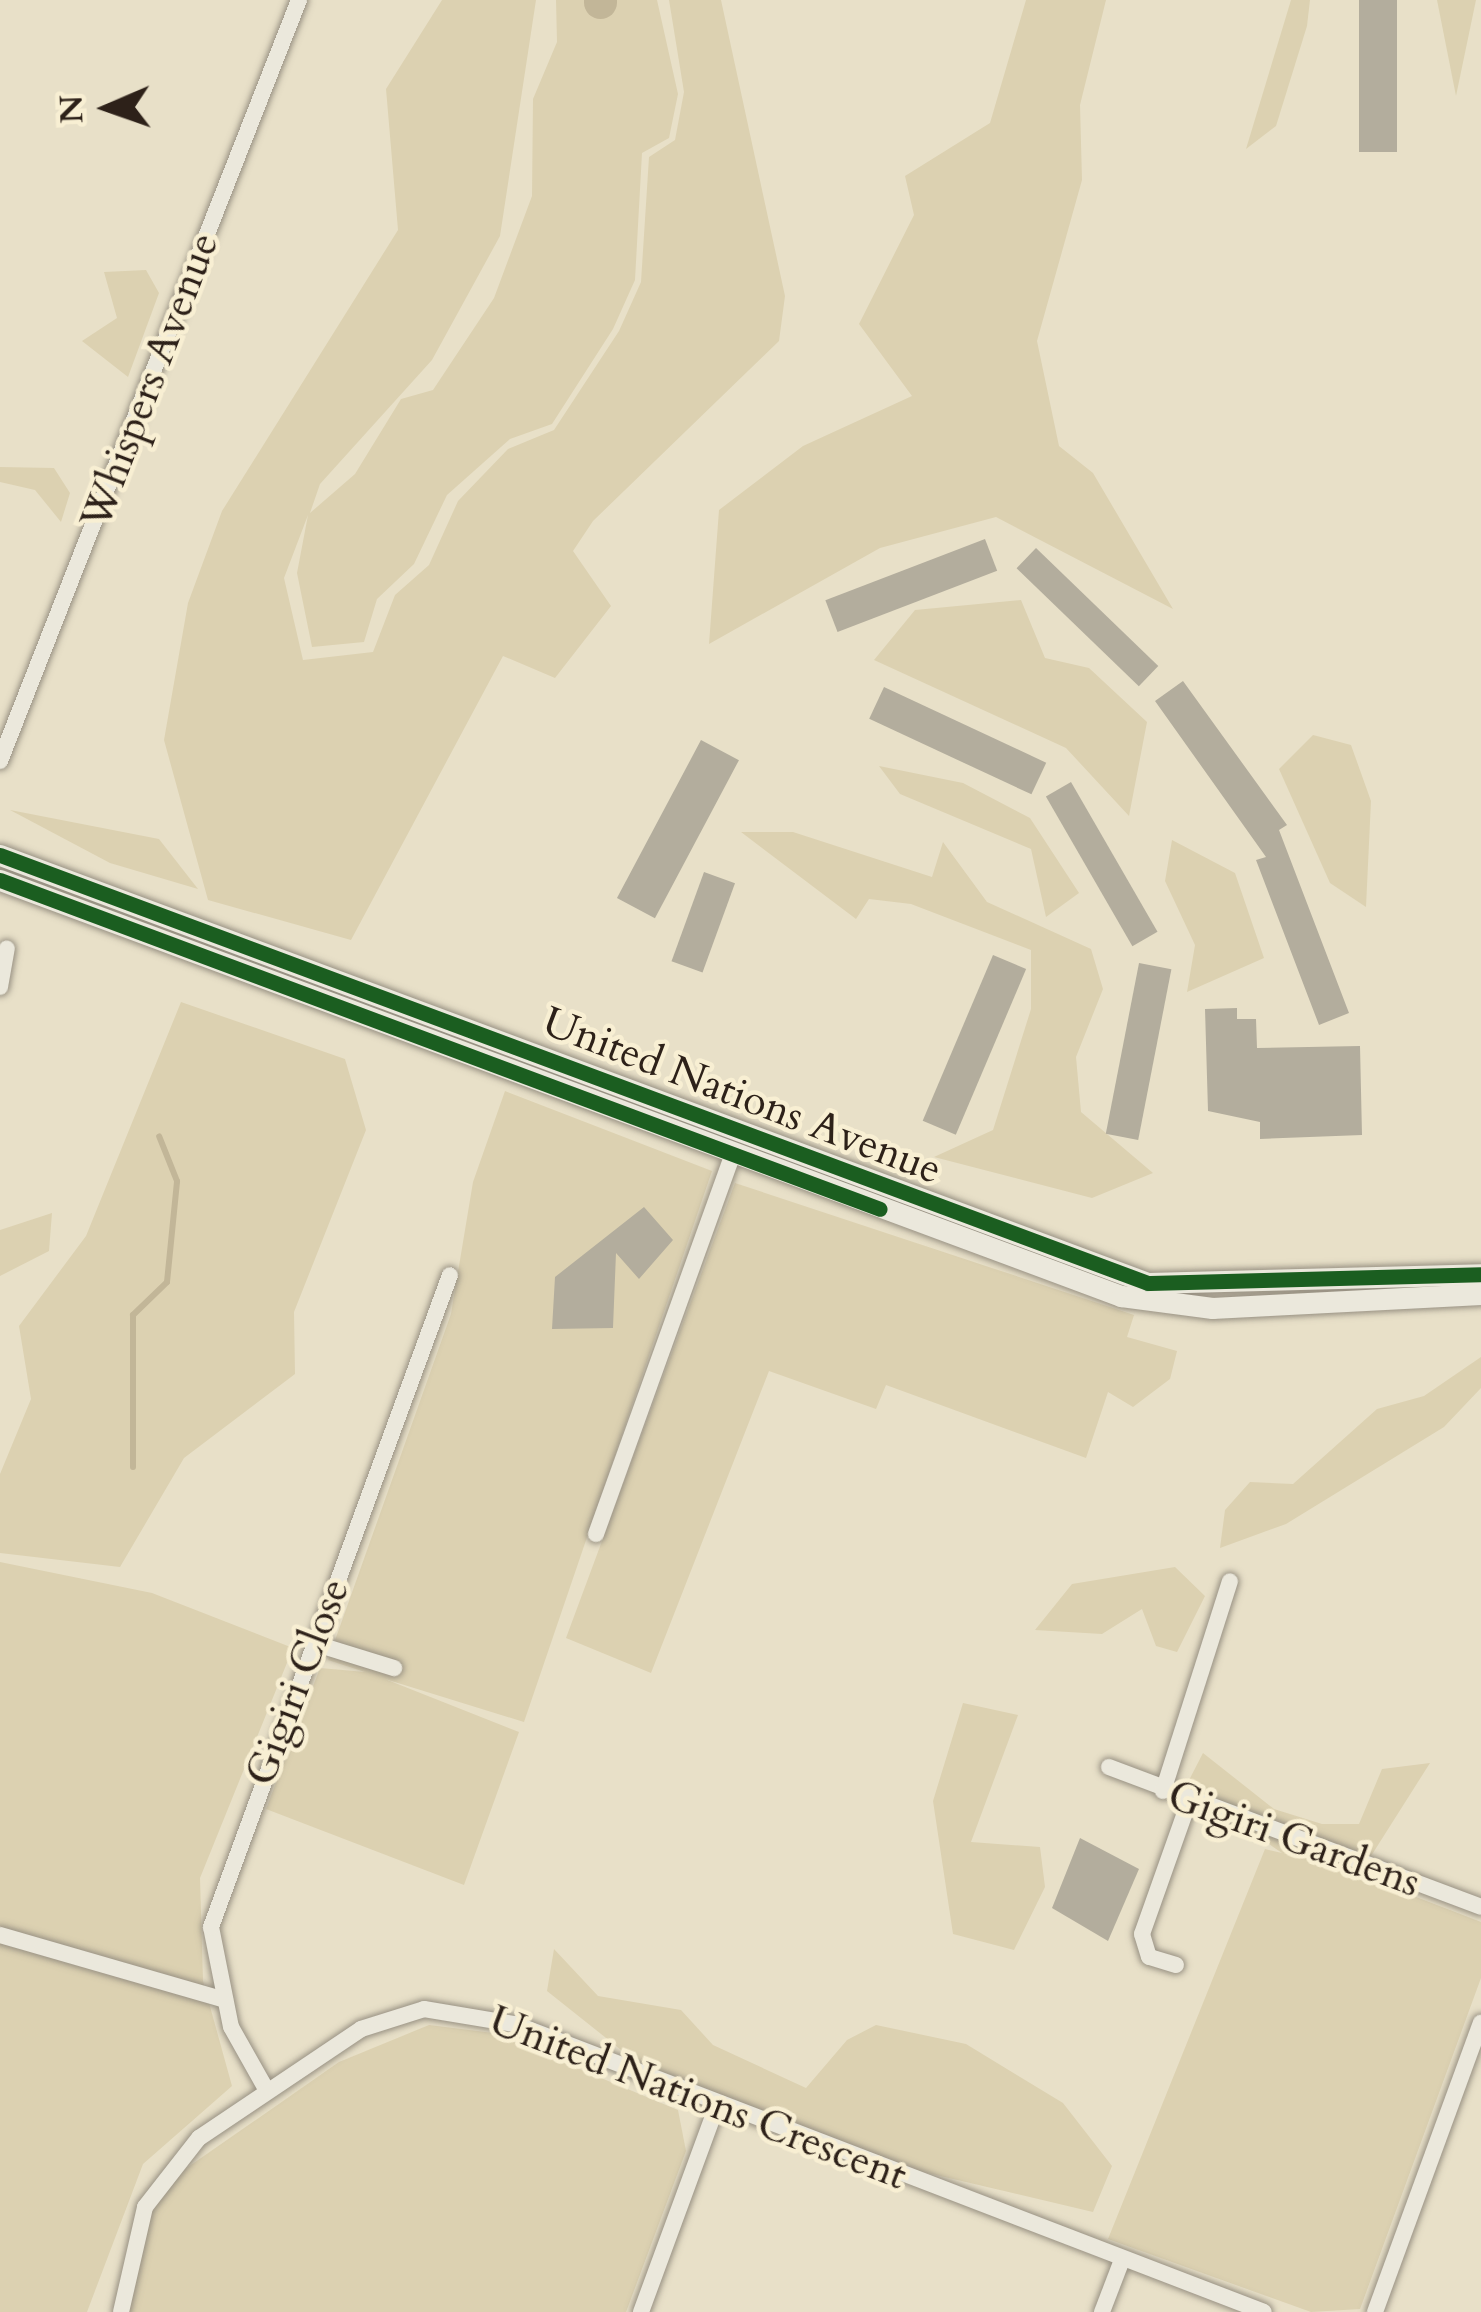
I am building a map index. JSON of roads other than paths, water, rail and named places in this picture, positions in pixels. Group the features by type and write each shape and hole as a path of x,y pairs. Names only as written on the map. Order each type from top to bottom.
{"street":[{"name":"Whispers Avenue","path":"0,761 299,0"},
{"name":"United Nations Avenue","path":"0,855 576,1082 733,1153 1160,1304 1481,1294"},
{"name":"United Nations Avenue","path":"0,880 1148,1283 1481,1274"},
{"path":"0,988 7,949"},
{"path":"596,1534 733,1153"},
{"name":"Gigiri Close","path":"266,2089 213,1967 219,1892 450,1275"},
{"path":"1163,1791 1230,1581"},
{"path":"313,1643 394,1668"},
{"name":"Gigiri Gardens","path":"1109,1767 1189,1802 1481,1907"},
{"path":"1176,1965 1142,1945 1189,1802"},
{"path":"0,1935 225,2000"},
{"name":"United Nations Crescent","path":"121,2312 158,2182 266,2089 380,2020 457,2009 1264,2312"},
{"path":"1376,2312 1481,2023"},
{"path":"640,2312 717,2105"},
{"path":"1102,2312 1122,2260"}],"waterway":[{"path":"133,1467 133,1315 167,1282 177,1181 159,1136"}]}
